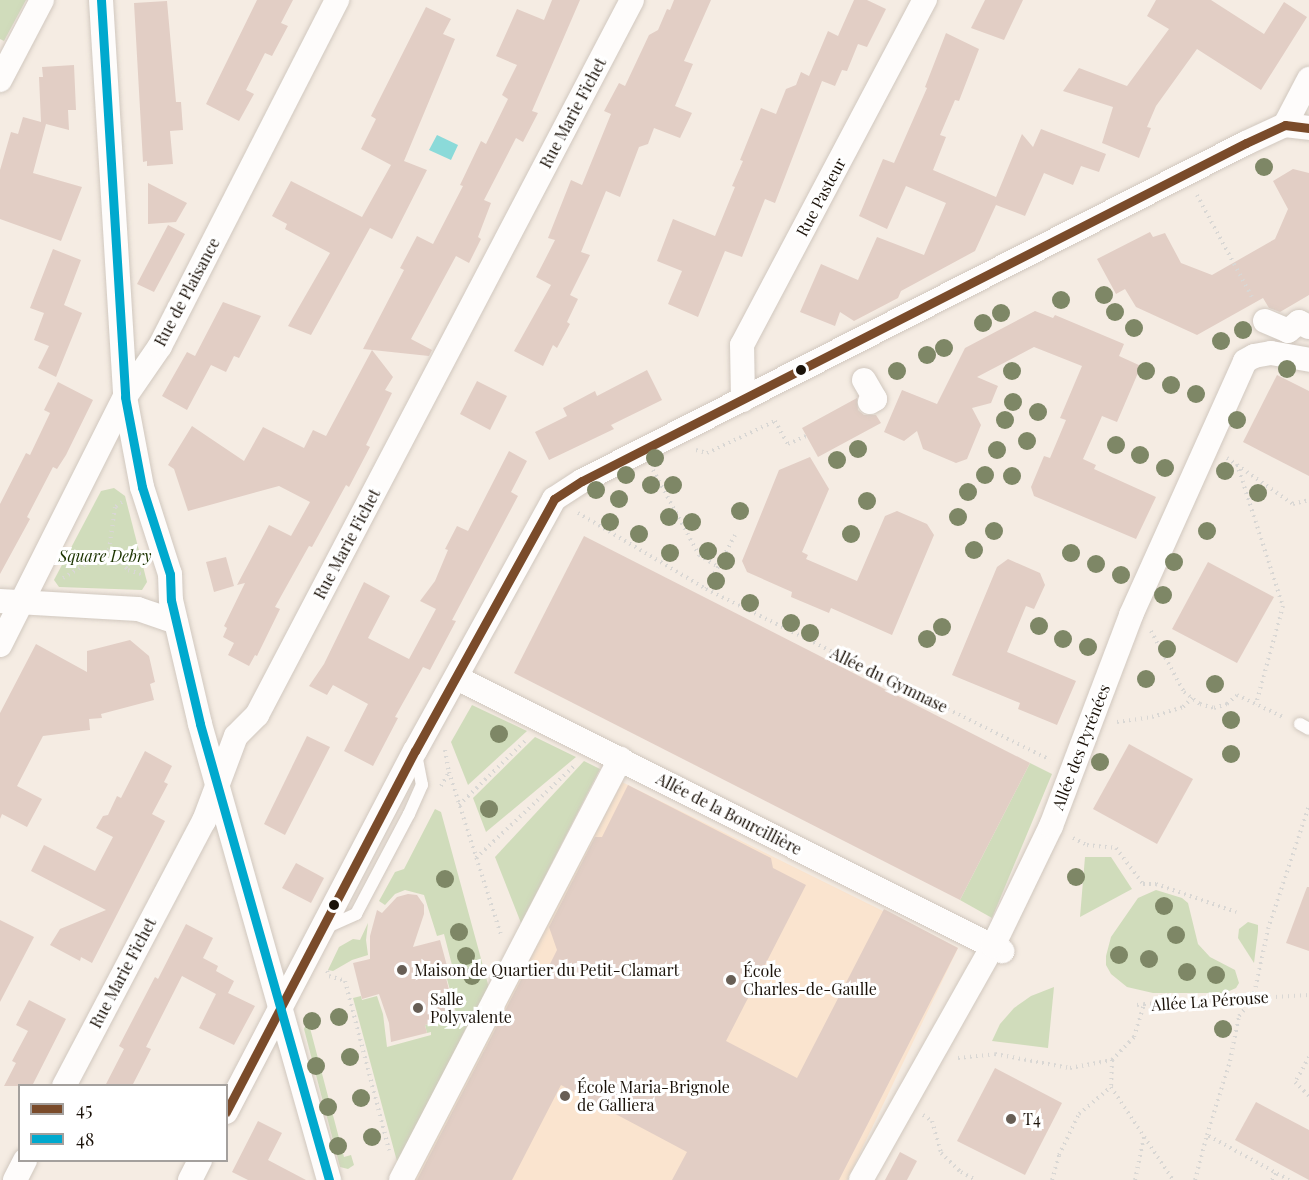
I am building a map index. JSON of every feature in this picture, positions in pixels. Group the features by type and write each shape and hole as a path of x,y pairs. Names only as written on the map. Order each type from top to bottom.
{"street":[{"path":"0,80 42,0"},
{"path":"100,0 125,397 142,487 170,574 171,600 218,788 328,1180"},
{"name":"Rue de Plaisance","path":"0,645 11,601 125,397 160,346 337,0"},
{"name":"Rue Marie Fichet","path":"65,1084 204,821 236,736 257,715 632,0"},
{"name":"Rue Pasteur","path":"743,400 742,345 925,0"},
{"path":"1285,125 1309,79"},
{"path":"228,1108 415,751 554,499 582,481 1185,173 1285,125 1309,128"},
{"path":"1265,321 1288,331 1299,322 1309,327"},
{"name":"Allée des Pyrénées","path":"861,1180 997,949 1051,826 1136,603 1245,361 1254,356 1271,353 1309,360"},
{"path":"11,601 138,609 176,622"},
{"name":"Allée de la Bourcillière","path":"457,678 997,949"},
{"path":"401,1180 620,759"},
{"path":"15,1180 24,1162"},
{"path":"190,1180 199,1162"}],"path":[{"path":"1185,173 1265,321"},
{"path":"687,447 707,453 775,421 788,444 806,435"},
{"path":"1203,450 1230,459 1293,504 1309,500"},
{"path":"1237,464 1283,606 1256,704"},
{"path":"651,466 699,555 718,567"},
{"path":"109,550 115,507 142,487"},
{"name":"Allée du Gymnase","path":"554,499 706,589 1072,771"},
{"path":"706,589 735,535"},
{"path":"109,550 128,570 142,575 170,574"},
{"path":"61,579 109,550"},
{"path":"1136,603 1184,692 1192,698 1214,708 1227,704 1237,695 1304,727"},
{"path":"1089,726 1152,717 1184,707 1192,698"},
{"path":"459,805 545,722"},
{"path":"476,858 594,747"},
{"path":"445,749 459,805 512,967"},
{"path":"438,792 449,772"},
{"path":"1195,1180 1230,1061 1239,1016 1253,999 1268,929 1309,806"},
{"path":"1051,826 1087,845 1116,848 1143,884 1156,884 1236,912"},
{"path":"326,968 329,976 345,981 391,1158"},
{"name":"Allée La Pérouse","path":"1112,1060 1134,1037 1144,1004 1309,995"},
{"path":"1137,1005 1144,1004"},
{"path":"932,1056 942,1061 995,1054 1070,1068 1112,1060 1111,1087 1173,1180"},
{"path":"1309,1057 1295,1082 1309,1096"},
{"path":"1052,1180 1059,1155 1079,1114 1111,1087"},
{"path":"906,1102 932,1121 941,1153 961,1172 976,1180"},
{"path":"1207,1135 1288,1180"},
{"path":"1135,1180 1144,1137"},
{"path":"1272,1180 1276,1173"}],"shaded area":[{"name":"École Charles-de-Gaulle","path":"622,782 958,948 847,1180 415,1180"}],"green space":[{"path":"0,0 26,0 4,41 0,39"},
{"name":"Square Debry","path":"114,488 125,496 147,582 142,590 59,587 54,580 101,491"},
{"path":"472,705 527,731 468,785 451,742"},
{"path":"535,737 576,757 486,832 473,798"},
{"path":"584,761 600,769 521,923 495,857"},
{"path":"1030,763 1052,774 992,918 960,900"},
{"path":"435,809 441,812 489,988 471,1019 457,1017 447,979 455,977 444,934 437,936 424,895 405,890 395,894 385,905 379,901 395,872 404,869"},
{"path":"1085,857 1111,857 1132,889 1080,917"},
{"path":"1156,890 1182,898 1188,903 1198,944 1210,957 1235,970 1239,983 1236,988 1225,993 1153,993 1127,987 1111,974 1106,965 1106,956 1111,937 1138,898"},
{"path":"1248,922 1258,925 1254,963 1238,938 1239,929"},
{"path":"368,923 366,940 368,955 352,960 333,971 328,970 339,947 353,939 360,940"},
{"path":"1054,987 1048,1048 992,1041 1000,1024 1014,1008 1031,996"},
{"path":"361,996 362,1000 377,996 383,1014 387,1047 431,1035 431,1032 427,1033 425,1025 443,1020 444,1024 469,1022 398,1165 353,998"},
{"path":"314,1013 317,1025 310,1028 344,1157 351,1155 354,1165 348,1169 340,1167 304,1029 310,1014"}],"water":[{"path":"437,135 458,145 451,160 429,150"}],"building":[{"path":"257,0 293,0 281,23 288,26 272,56 265,53 246,90 254,94 239,121 206,104"},
{"path":"552,0 580,0 532,111 538,113 523,142 516,138 484,200 491,203 478,237 481,239 469,263 456,256 411,339 432,350 429,356 363,349 404,270 400,268 417,236 433,244 463,186 460,185 481,141 486,144 508,99 502,95 517,65 496,56 517,9 544,20"},
{"path":"674,0 711,0 684,61 693,64 675,106 692,113 680,138 654,128 648,144 639,147 620,197 606,191 581,252 590,255 570,295 578,299 567,322 570,324 557,348 553,345 543,366 514,351 551,285 536,277 555,240 548,238 571,180 582,185 611,114 604,111 619,83 625,86 649,35 658,30 667,9 670,10"},
{"path":"854,0 867,0 886,9 867,47 858,44 847,71 842,70 835,86 822,81 775,203 765,199 742,257 725,251 698,317 668,304 682,271 657,261 673,219 715,236 735,187 732,186 743,161 740,160 761,108 776,114 786,89 796,85 801,72 809,76 828,31 838,36"},
{"path":"985,0 1023,0 1004,40 971,28"},
{"path":"1156,0 1211,0 1264,34 1284,2 1307,17 1261,90 1197,49 1156,106 1147,127 1151,128 1139,158 1102,143 1113,107 1063,91 1079,68 1127,86 1169,29 1147,16"},
{"path":"167,1 176,102 181,102 183,130 170,131 173,164 147,166 147,161 143,162 134,3"},
{"path":"426,7 451,19 443,34 455,39 404,161 427,170 392,239 370,228 311,335 288,326 330,253 285,229 287,224 272,216 291,181 362,217 391,165 361,149 376,119 371,116"},
{"path":"946,33 979,49 959,101 955,100 940,135 946,137 933,170 996,197 1022,134 1033,147 1041,129 1106,154 1099,172 1081,166 1073,185 1044,173 1025,216 996,205 975,251 901,291 898,298 854,321 840,312 835,326 800,312 821,264 858,280 877,237 924,255 946,203 906,186 887,229 859,216 883,159 894,163 927,88 925,87"},
{"path":"74,65 76,110 68,110 69,130 46,124 33,173 82,187 61,241 0,219 0,170 11,132 18,134 23,117 41,122 39,77 43,77 42,67"},
{"path":"1293,169 1309,173 1309,295 1280,312 1269,308 1263,298 1197,335 1136,307 1125,289 1116,294 1097,259 1150,232 1153,237 1165,233 1181,263 1212,275 1275,239 1288,209 1273,181"},
{"path":"148,183 187,203 176,222 148,224"},
{"path":"168,225 185,234 154,292 137,284"},
{"path":"53,249 81,260 64,305 82,313 56,377 38,368 49,346 34,340 44,313 30,308"},
{"path":"223,302 261,316 239,358 234,356 226,372 211,365 187,410 162,396 187,352 195,356"},
{"path":"1035,311 1053,318 1055,315 1124,344 1119,356 1141,366 1117,422 1102,416 1083,459 1096,465 1094,469 1156,497 1136,539 1034,496 1031,487 1044,456 1050,458 1066,420 1060,418 1082,366 1034,347 977,377 998,386 991,403 972,408 981,425 967,459 956,463 923,449 917,431 904,441 884,432 902,390 937,404 965,348"},
{"path":"372,350 393,377 385,390 392,393 366,445 370,447 349,487 346,485 275,607 280,609 257,656 255,655 249,666 228,655 234,643 223,637 227,628 224,626 245,583 237,585 269,525 291,536 310,502 279,486 188,511 174,469 168,465 192,426 244,461 263,427 304,448 313,430 326,436"},
{"path":"647,370 662,400 611,425 614,429 549,460 535,432 567,416 563,408 595,391 597,396"},
{"path":"1277,375 1309,391 1309,476 1243,442"},
{"path":"477,381 507,396 490,430 460,414"},
{"path":"58,382 93,400 66,455 57,469 53,467 27,517 30,519 0,574 0,504 26,453 30,455 50,413 44,410"},
{"path":"857,398 858,410 864,415 876,415 881,423 818,457 802,428"},
{"path":"509,451 527,461 511,492 518,496 452,620 456,621 430,670 423,667 395,717 398,718 373,766 344,751 368,704 333,685 327,695 309,686 324,664 364,582 390,596 368,638 409,659 436,609 420,601 435,581 448,550 445,549 457,526 468,531"},
{"path":"810,457 829,489 802,552 808,555 806,559 857,581 885,516 897,511 927,524 934,535 892,635 831,608 829,613 791,597 792,592 747,572 742,561 779,470"},
{"path":"584,536 1030,763 960,900 514,673"},
{"path":"226,557 234,586 214,592 206,562"},
{"path":"1008,559 1040,573 1045,585 1034,609 1026,606 1007,652 1076,681 1057,725 1018,709 1020,703 952,675 997,567"},
{"path":"1208,562 1274,597 1237,663 1172,629"},
{"path":"130,640 149,656 155,682 150,684 154,700 101,714 102,718 89,719 90,730 43,736 17,786 42,799 27,827 2,814 0,819 0,713 36,644 87,672 87,651"},
{"path":"307,736 330,747 285,835 264,824"},
{"path":"1129,744 1193,779 1157,844 1093,809"},
{"path":"145,751 172,766 164,782 168,784 152,814 165,821 92,963 81,957 80,961 50,945 60,929 106,910 31,871 44,845 95,871 113,837 96,828 103,816 108,815 117,796 121,798"},
{"name":"École Charles-de-Gaulle","path":"628,785 771,858 773,868 806,885 726,1041 797,1078 884,909 958,948 839,1180 672,1180 687,1152 561,1085 512,1180 417,1180 525,972 542,980 557,950 549,927 595,837 602,837"},
{"path":"296,863 324,878 311,903 282,888"},
{"path":"1307,887 1309,887 1309,951 1286,943"},
{"name":"Maison de Quartier du Petit-Clamart","path":"408,894 417,895 424,905 424,914 413,947 440,940 450,977 446,978 456,1017 425,1025 427,1033 391,1042 389,1023 379,994 362,999 353,963 370,959 370,936 377,910 382,913 397,897"},
{"path":"0,920 34,937 0,1002"},
{"path":"186,924 213,938 203,958 218,966 216,971 234,981 228,993 255,1006 234,1045 199,1028 216,994 182,976 146,1047 151,1049 133,1084 106,1084 124,1049 119,1046 155,977 158,979"},
{"path":"29,1000 66,1019 33,1084 4,1086 16,1063 12,1061 28,1031 16,1025"},
{"name":"T4","path":"995,1068 1062,1103 1025,1175 957,1141"},
{"path":"1256,1102 1309,1130 1309,1180 1235,1140"},
{"path":"258,1121 282,1133 268,1160 306,1180 248,1180 232,1172"},
{"path":"900,1152 917,1161 907,1180 885,1180"}],"transit line":[{"name":"48","path":"101,0 125,397 142,487 170,574 171,600 200,724 329,1180"},
{"name":"45","path":"228,1108 415,751 554,499 582,481 1246,143 1285,125 1309,128"}],"place":[{"name":"Maison de Quartier du Petit-Clamart","path":"402,970"},
{"name":"École Charles-de-Gaulle","path":"731,980"},
{"name":"Salle Polyvalente","path":"418,1008"},
{"name":"École Maria-Brignole de Galliera","path":"565,1096"},
{"name":"T4","path":"1011,1119"}]}
